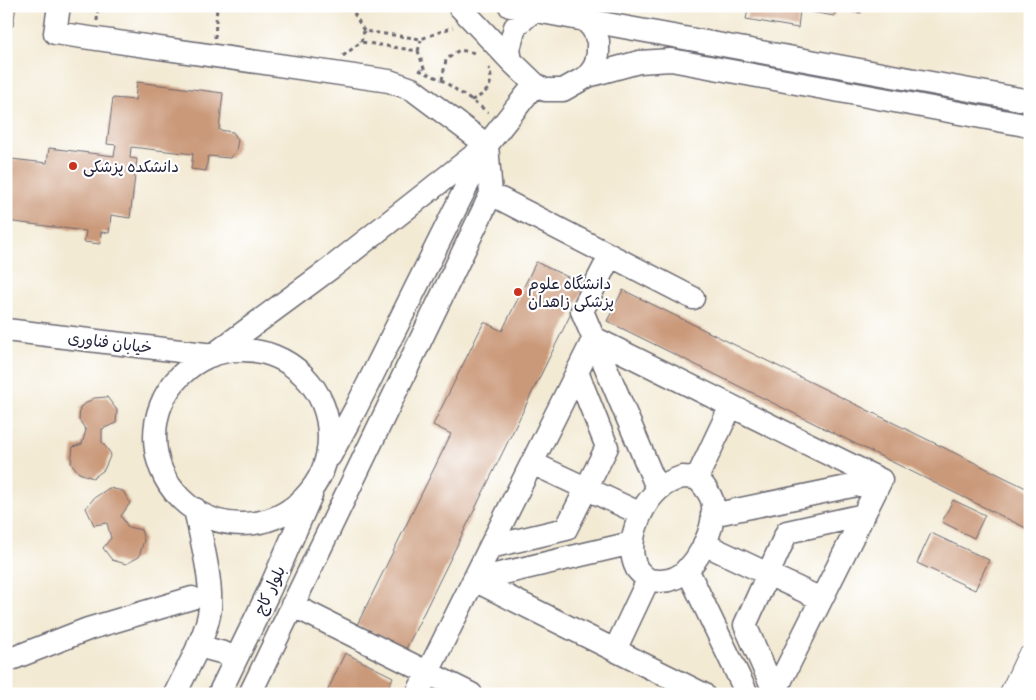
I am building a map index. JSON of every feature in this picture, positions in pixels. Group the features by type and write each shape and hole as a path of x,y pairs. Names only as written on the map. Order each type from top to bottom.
{"highway":[{"path":"1014,694 1030,660"}],"street":[{"path":"59,6 55,32 389,81 412,89 487,144"},
{"path":"510,6 532,12 1030,101"},
{"path":"511,61 510,44 515,27 532,12"},
{"path":"457,16 511,61 535,84 545,90 563,90 588,76 640,62 671,60 1030,126"},
{"path":"585,20 593,29 598,41 598,54 595,66 588,76"},
{"path":"744,73 748,50"},
{"path":"487,144 331,268 213,355 194,364 173,384 165,396 158,416 155,437 158,458 166,478 178,496 195,509 212,518 231,523 251,523 270,519 288,511 303,499 316,484 325,463 356,408 487,144 535,84"},
{"path":"250,694 486,203 487,144"},
{"path":"460,199 486,203 610,256 693,298"},
{"path":"610,256 582,312 658,490"},
{"name":"خیابان فناوری","path":"6,330 213,355"},
{"path":"417,694 594,338"},
{"path":"594,338 881,480"},
{"path":"213,355 237,350 261,352 284,360 303,374 318,394 327,416 330,440 325,463"},
{"path":"490,547 566,528 607,447 578,372"},
{"path":"697,478 731,406"},
{"path":"532,463 641,514"},
{"path":"682,477 697,478 707,489 712,502 712,515 704,544 687,569 676,577 663,582 648,580 638,570 633,556 632,543 641,514 658,490 668,481 682,477"},
{"path":"774,694 881,480"},
{"path":"712,515 881,480"},
{"name":"بلوار کاج","path":"219,694 269,592 316,484"},
{"path":"175,694 198,646 210,609 205,558 195,509"},
{"path":"774,694 745,625 787,532 864,515"},
{"path":"474,580 632,543"},
{"path":"704,544 821,599"},
{"path":"687,569 747,694"},
{"path":"474,580 704,694"},
{"path":"615,650 648,580"},
{"path":"6,661 88,629 192,598"},
{"path":"292,606 471,694"},
{"path":"198,646 224,653 235,661"}],"path":[{"path":"215,44 217,6"},
{"path":"337,60 361,42 364,31 350,6"},
{"path":"425,71 418,51 421,40 457,16"},
{"path":"364,31 421,40"},
{"path":"361,42 418,51"},
{"path":"442,80 446,60 459,50 479,54"},
{"path":"470,101 482,96 491,85 492,74 488,64"}],"building":[{"path":"6,6 16,6 13,26 6,25"},
{"path":"726,6 862,6 861,13 836,9 834,16 800,10 798,28 746,19 748,10"},
{"name":"دانشکده پزشکی","path":"137,82 223,93 219,130 233,132 238,140 236,151 230,158 208,156 206,171 191,169 193,154 131,147 130,158 137,159 130,218 111,215 109,233 101,232 100,244 84,242 86,231 6,221 6,192 11,159 47,163 49,148 114,156 116,145 107,144 113,98 135,100"},
{"path":"536,262 585,285 406,649 357,625 451,434 433,425 484,322 502,331"},
{"path":"623,290 1030,490 1030,530 607,321"},
{"path":"107,397 117,410 116,423 102,429 102,442 111,454 104,470 93,478 79,473 71,463 73,447 82,444 86,430 79,420 80,407 94,398"},
{"path":"109,488 123,491 130,503 121,516 128,527 141,530 144,540 139,557 126,564 112,560 103,548 111,538 107,523 94,525 86,508 94,498"},
{"path":"953,500 985,515 974,538 942,522"},
{"path":"931,533 989,560 975,590 917,563"},
{"path":"345,653 393,677 385,694 326,694"}],"place":[{"name":"دانشکده پزشکی","path":"73,166"},
{"name":"دانشگاه علوم پزشکی زاهدان","path":"518,292"}]}
